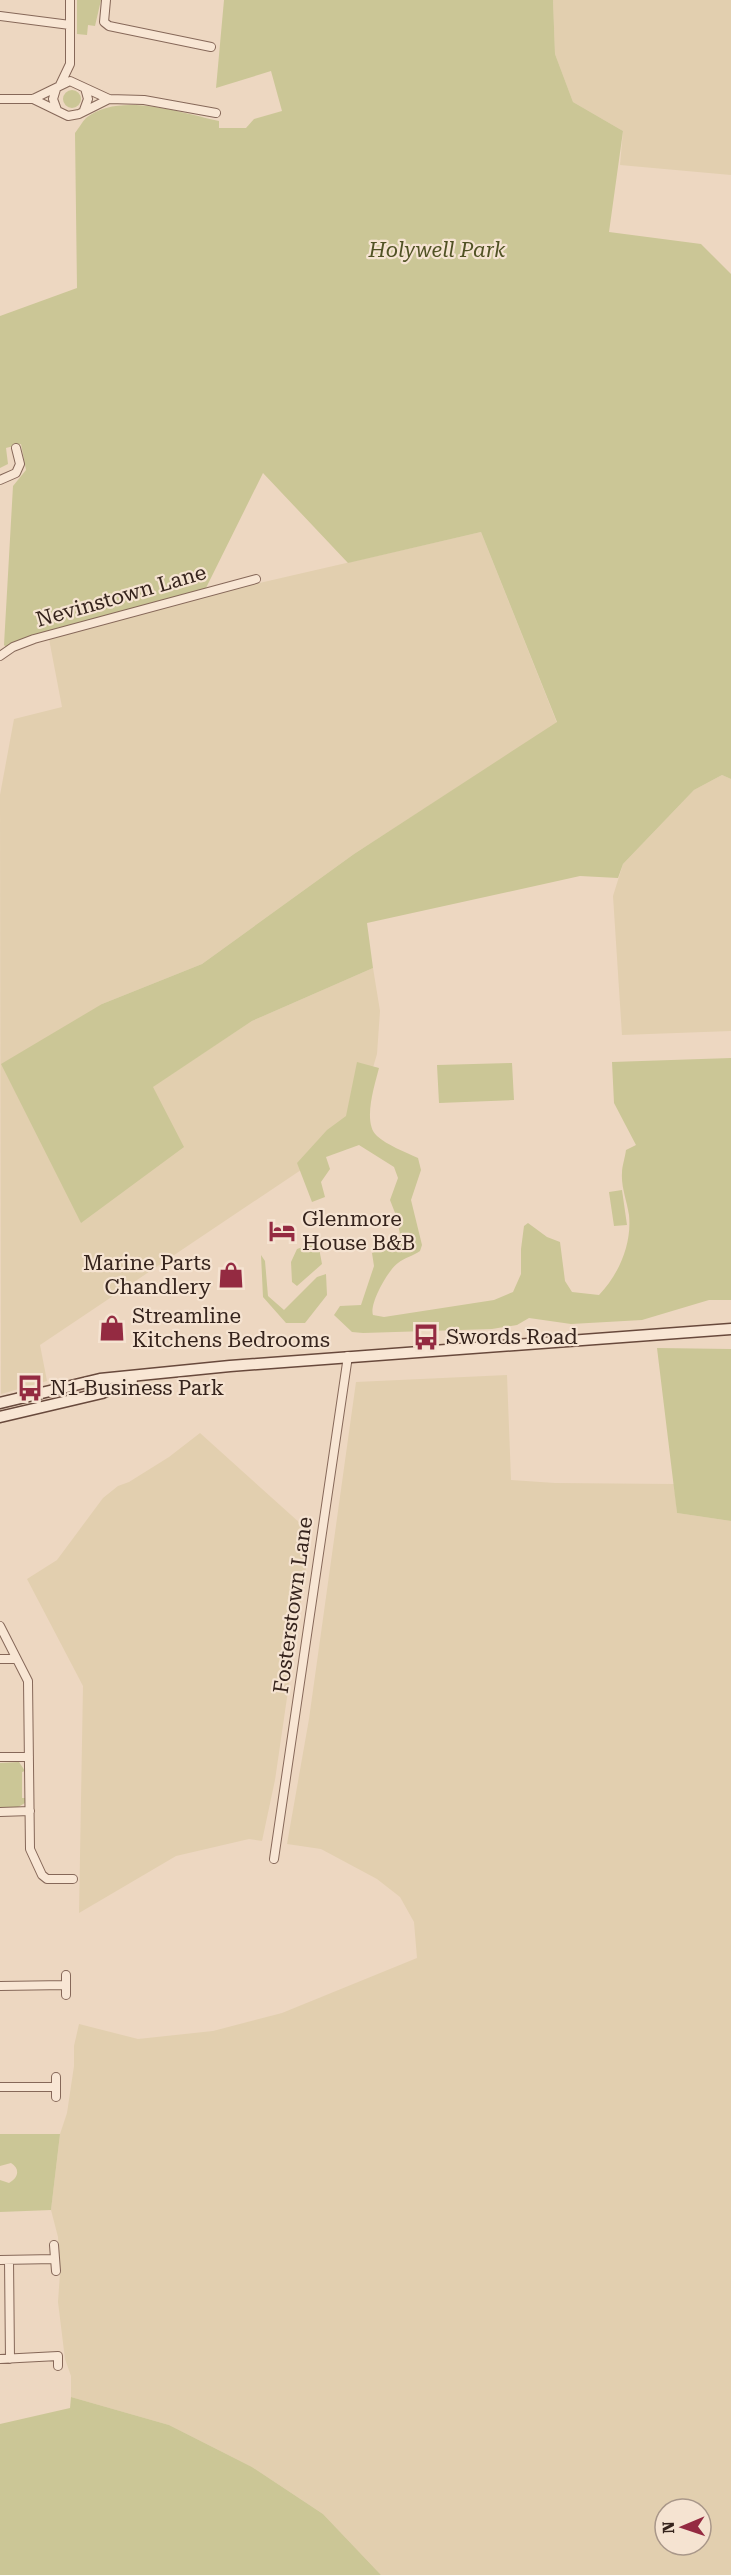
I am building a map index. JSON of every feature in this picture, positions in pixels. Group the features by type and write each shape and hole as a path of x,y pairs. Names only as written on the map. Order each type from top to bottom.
{"main road":[{"path":"0,1402 100,1379 348,1356 731,1329"},
{"path":"0,1418 102,1393 140,1376"}],"street":[{"path":"57,110 53,99 70,64 70,0"},
{"path":"106,0 104,22 109,26 211,47"},
{"path":"0,16 70,25"},
{"path":"70,64 88,99 84,110"},
{"path":"33,99 70,81 110,99 144,100 216,113"},
{"path":"0,99 33,99 68,116 80,114 110,99"},
{"path":"0,480 16,473 20,464 16,448"},
{"name":"Nevinstown Lane","path":"0,656 13,647 34,639 256,579"},
{"name":"Fosterstown Lane","path":"274,1859 348,1356"},
{"path":"0,1626 28,1681 30,1849 42,1875 53,1880 73,1880"},
{"path":"0,1659 16,1659"},
{"path":"0,1757 29,1757"},
{"path":"0,1812 30,1811"},
{"path":"66,1975 66,1995"},
{"path":"0,1986 66,1985"},
{"path":"56,2077 56,2097"},
{"path":"0,2087 56,2087"},
{"path":"54,2245 56,2271"},
{"path":"10,2359 4,2260 55,2259"},
{"path":"0,2359 58,2356 58,2366"}],"shaded area":[{"path":"553,0 731,0 731,175 620,165 623,131 573,102 555,54"},
{"path":"481,532 557,723 354,854 202,964 102,1004 152,1087 252,1021 373,968 380,1011 377,1054 363,1101 365,1127 40,1345 47,1381 1,1394 0,795 14,719 62,707 49,639 203,596"},
{"path":"722,775 731,779 731,1031 622,1035 613,896 623,864 694,790"},
{"path":"507,1375 511,1480 555,1483 674,1484 677,1513 731,1521 731,2575 381,2575 323,2514 252,2467 169,2425 71,2397 71,2376 65,2359 58,2302 60,2273 58,2237 51,2210 60,2134 67,2113 74,2066 74,2046 79,2024 138,2039 213,2031 282,2013 417,1958 414,1922 400,1897 377,1879 321,1849 287,1844 309,1719 356,1382"},
{"path":"200,1433 311,1533 275,1780 262,1841 249,1839 176,1856 79,1913 83,1686 27,1579 57,1560 103,1498 118,1486 129,1482 169,1457"}],"green space":[{"path":"77,0 101,0 95,26 88,25 87,35 77,34"},
{"name":"Holywell Park","path":"224,0 553,0 555,54 573,102 623,131 609,232 701,244 731,274 731,779 722,775 694,790 623,864 618,878 580,876 367,923 373,968 252,1021 153,1087 184,1147 81,1223 1,1064 102,1004 202,964 354,854 557,722 481,532 348,563 263,473 204,592 9,650 4,645 13,486 26,470 21,444 6,448 8,464 0,468 0,316 77,288 75,133 86,118 100,110 116,106 151,106 219,121 219,128 246,128 254,119 282,111 271,71 216,88"},
{"path":"72,90 78,93 81,99 78,105 72,108 66,105 63,99 66,93"},
{"path":"731,1058 731,1300 709,1300 642,1320 571,1324 529,1318 517,1325 492,1329 363,1333 352,1332 334,1315 340,1306 361,1305 374,1266 372,1253 401,1240 397,1218 390,1200 398,1178 394,1167 359,1145 326,1157 330,1169 321,1182 325,1197 312,1202 297,1163 327,1130 346,1116 357,1062 379,1068 370,1113 373,1130 386,1142 418,1158 421,1170 411,1200 422,1245 420,1251 400,1261 394,1267 380,1288 374,1303 373,1315 384,1317 494,1300 513,1292 521,1274 524,1226 528,1223 547,1237 560,1242 565,1281 572,1292 599,1295 613,1278 626,1248 629,1215 622,1184 622,1170 626,1150 636,1145 614,1103 612,1062"},
{"path":"512,1063 514,1100 439,1103 437,1065"},
{"path":"622,1190 627,1225 614,1226 609,1192"},
{"path":"318,1243 322,1264 297,1286 292,1282 291,1262 297,1249"},
{"path":"261,1255 265,1261 268,1296 284,1310 317,1277 326,1274 327,1295 305,1323 286,1323 263,1297"},
{"path":"657,1348 731,1349 731,1521 677,1513"},
{"path":"19,1762 25,1771 22,1772 22,1798 25,1798 25,1803 18,1807 0,1807 0,1763"},
{"path":"0,2134 60,2134 51,2210 0,2212 0,2180 9,2183 15,2178 17,2170 11,2163 0,2166"},
{"path":"71,2397 169,2425 252,2467 323,2514 381,2575 0,2575 0,2424 70,2408"}],"place":[{"name":"Glenmore House B&B","path":"282,1231"},
{"name":"Marine Parts Chandlery","path":"231,1275"},
{"name":"Streamline Kitchens Bedrooms","path":"112,1328"},
{"name":"Swords Road","path":"426,1337"},
{"name":"N1 Business Park","path":"30,1388"}]}
